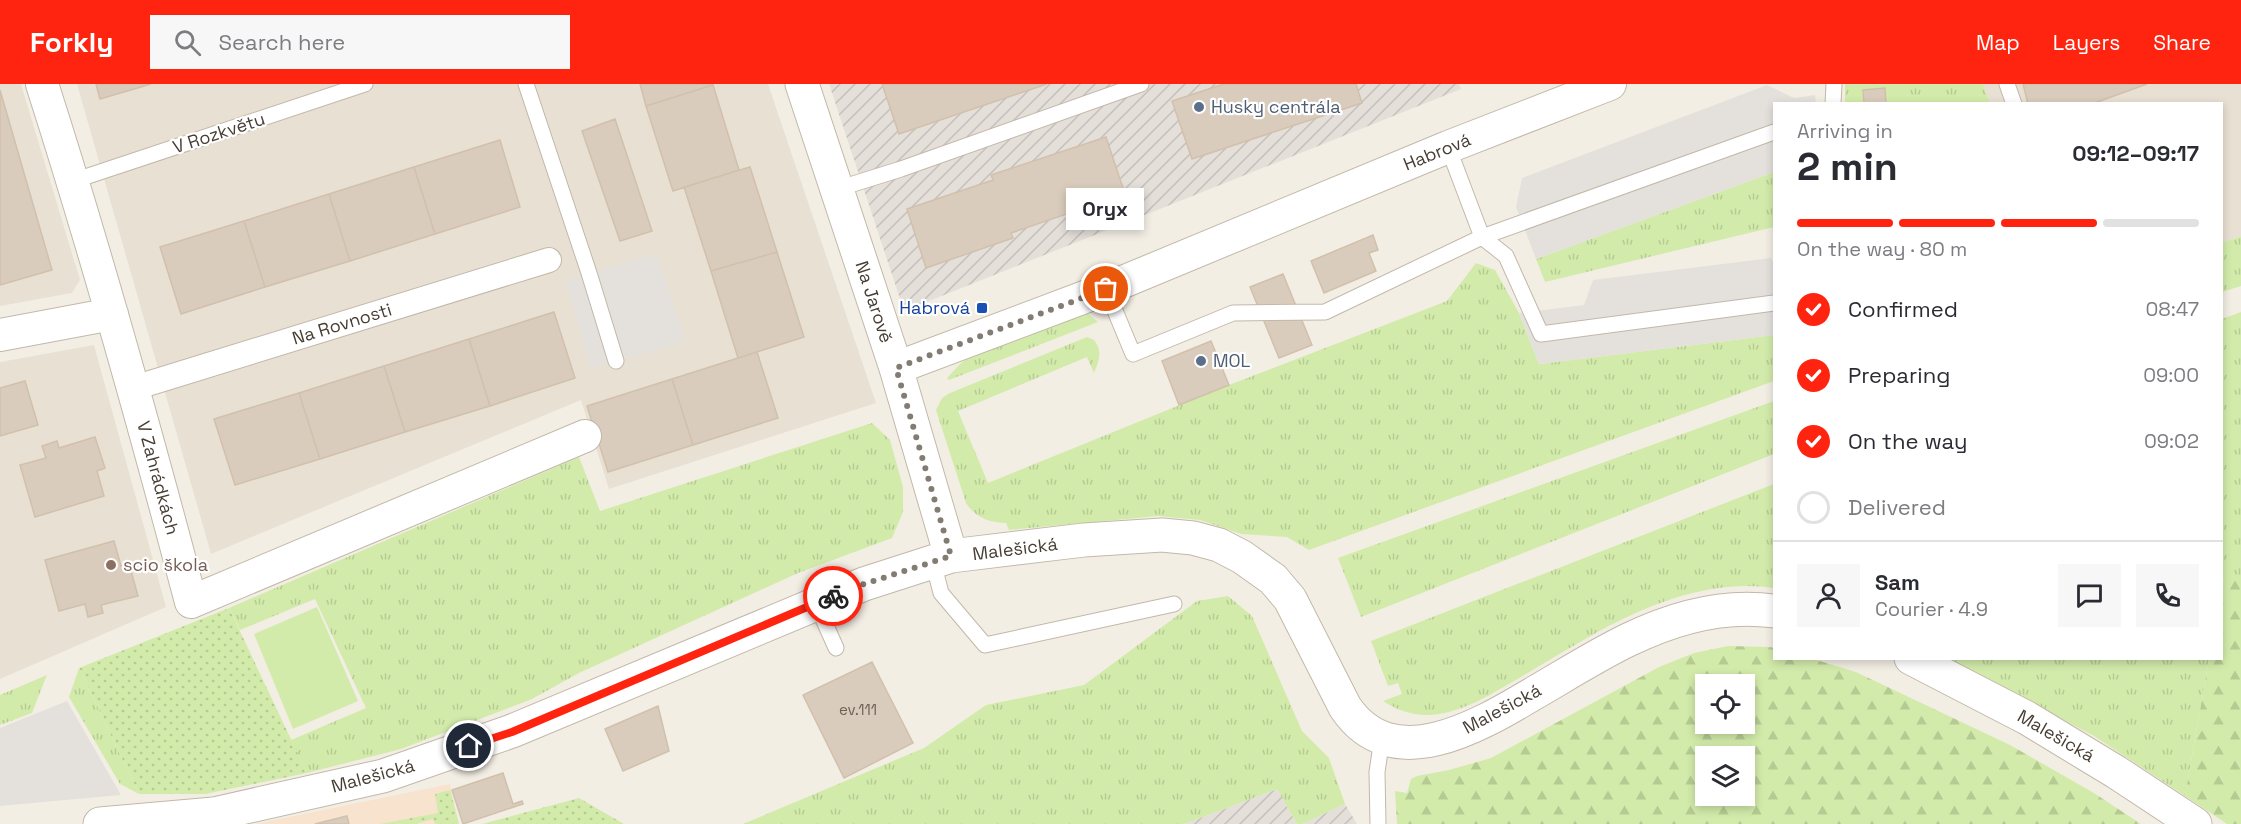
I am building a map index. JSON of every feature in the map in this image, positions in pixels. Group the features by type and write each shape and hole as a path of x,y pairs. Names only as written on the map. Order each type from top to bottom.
{"street":[{"name":"V Zahrádkách","path":"42,84 134,388 191,602 585,436"},
{"name":"Na Jarově","path":"802,84 896,368 942,559"},
{"name":"Habrová","path":"896,368 1106,289 1448,147 1610,84"},
{"name":"Na Rovnosti","path":"134,388 549,260"},
{"path":"0,335 112,314"},
{"name":"Malešická","path":"100,824 214,814 383,776 512,732 864,584 942,559 1084,540 1162,535 1193,538 1220,545 1242,557 1273,579 1290,599 1346,708 1355,721 1369,733 1404,742 1436,740 1469,729 1628,640 1663,625 1695,615 1734,610 1773,611"},
{"name":"Malešická","path":"1915,660 2027,718 2116,772 2195,824"}],"lane":[{"name":"V Rozkvětu","path":"73,181 365,84"},
{"path":"526,84 589,273 615,361"},
{"path":"837,189 901,169 1141,84"},
{"path":"1833,102 1834,84"},
{"path":"2007,84 2013,102"},
{"path":"1106,289 1133,354 1233,313 1325,312 1482,237 1773,132"},
{"path":"1448,147 1482,237 1506,256 1541,334 1773,303"},
{"path":"942,559 941,593 985,645 1174,604"},
{"path":"816,603 836,648"},
{"path":"1378,824 1377,772 1382,738"}],"shaded area":[{"path":"0,84 21,84 80,280 72,293 0,306"},
{"path":"77,84 768,84 876,403 609,489 581,400 211,554"},
{"path":"829,84 1459,84 1461,89 904,311"},
{"path":"1983,84 2241,84 2241,236 2223,243 2223,102 1990,102"},
{"path":"1767,85 1794,98 1815,95 1816,102 1773,102 1773,172 1536,259 1516,207 1522,178"},
{"path":"657,254 686,342 590,369 566,280"},
{"path":"1771,258 1773,262 1773,335 1539,364 1519,313 1584,305 1593,280"},
{"path":"94,345 166,607 0,679 0,362"},
{"path":"67,701 121,795 0,806 0,728"},
{"path":"450,784 459,824 255,824"},
{"path":"1277,789 1297,824 1184,824"},
{"path":"1345,804 1357,824 1302,824"}],"green space":[{"path":"1845,84 1983,84 1990,102 1886,102 1884,88 1863,90 1864,102 1845,102"},
{"path":"1773,172 1773,227 1545,282 1536,259"},
{"path":"2241,236 2241,286 2223,292 2223,243"},
{"path":"1476,263 1495,270 1519,313 1539,364 1773,335 1773,381 1309,550 1287,537 1241,534 1200,520 1158,516 1009,530 1006,523 983,518 966,503 936,410 942,398 950,393 1087,337 1097,344 1099,360 1094,373 1087,357 958,411 988,483 1229,385 1447,301"},
{"path":"1086,312 1098,322 949,380 947,378 961,363 972,356"},
{"path":"2241,312 2241,577 2224,577 2223,583 2223,319"},
{"path":"1773,401 1773,454 1361,617 1338,558"},
{"path":"872,423 890,440 903,487 903,512 892,538 798,573 579,673 532,699 401,749 307,773 291,740 366,708 315,599 240,630 229,608 579,457 600,511"},
{"path":"1773,484 1773,588 1736,586 1717,588 1660,603 1583,640 1474,703 1441,714 1411,713 1383,701 1402,694 1398,683 1388,686 1371,641"},
{"path":"2224,577 2241,577 2241,824 2227,824 2185,796 2209,660 2223,660"},
{"path":"1228,596 1252,616 1302,731 1329,758 1345,804 1302,824 1297,824 1277,789 1184,824 743,824 924,748 986,705 1084,685 1197,601"},
{"path":"317,607 358,701 293,729 254,634"},
{"path":"229,608 307,773 205,794 139,794 79,668"},
{"path":"1728,646 1770,647 1773,648 1773,660 1816,660 1856,672 2010,745 2094,793 2141,824 1397,824 1395,791 1407,793 1411,779 1491,758 1659,667 1694,653"},
{"path":"1951,660 2209,660 2185,796 2094,736"},
{"path":"79,668 139,794 120,784 69,697"},
{"path":"47,675 32,713 0,725 0,695"},
{"path":"450,790 459,824 435,824 433,819 416,824 380,824 438,813 435,794"},
{"path":"579,798 624,824 482,824"}],"building":[{"path":"96,84 151,84 100,99"},
{"path":"640,84 713,84 713,85 646,106"},
{"path":"882,84 1047,84 899,134"},
{"path":"1224,84 1356,84 1362,103 1192,159 1172,101"},
{"path":"2023,84 2147,84 2098,102 2028,102"},
{"path":"713,85 739,170 673,191 646,106"},
{"path":"1885,88 1886,102 1864,102 1863,90"},
{"path":"0,90 52,270 0,285"},
{"path":"615,119 652,231 620,241 582,131"},
{"path":"1106,137 1125,194 1011,233 1013,238 926,268 907,209 993,180 991,175"},
{"path":"500,140 520,207 435,234 414,167"},
{"path":"414,167 435,234 350,261 329,194"},
{"path":"750,167 777,252 711,271 684,187"},
{"path":"329,194 350,261 265,287 244,221"},
{"path":"244,221 265,287 181,314 160,247"},
{"path":"1373,235 1378,250 1369,253 1376,271 1324,293 1311,261"},
{"path":"777,252 804,337 738,358 711,271"},
{"path":"1283,274 1312,345 1279,358 1250,287"},
{"path":"554,312 575,378 490,406 469,339"},
{"path":"469,339 490,406 405,432 384,366"},
{"path":"1211,341 1229,385 1179,405 1162,361"},
{"path":"757,352 778,418 693,445 672,379"},
{"path":"384,366 405,432 320,459 299,393"},
{"path":"672,379 693,445 608,472 587,406"},
{"path":"25,381 38,425 0,436 0,388"},
{"path":"299,393 320,459 235,485 214,419"},
{"path":"95,437 105,468 97,471 104,496 35,517 20,465 46,458 42,446 57,441 59,448"},
{"path":"114,541 121,566 129,564 138,596 101,605 103,613 88,617 85,604 59,611 45,560"},
{"path":"872,662 913,743 844,778 803,695"},
{"path":"658,706 669,751 623,771 605,729"},
{"path":"503,773 513,804 522,801 523,804 463,824 452,790"},
{"path":"347,816 349,824 315,824"}],"way so far":[{"path":"833,596 951,556 896,368 1106,289"}],"place":[{"name":"Husky centrála","path":"1199,107"},
{"name":"Oryx","path":"1106,289"},
{"name":"Habrová","path":"982,308"},
{"name":"MOL","path":"1201,361"},
{"name":"scio škola","path":"111,565"}],"route":[{"path":"469,746 512,732 833,596"}]}
